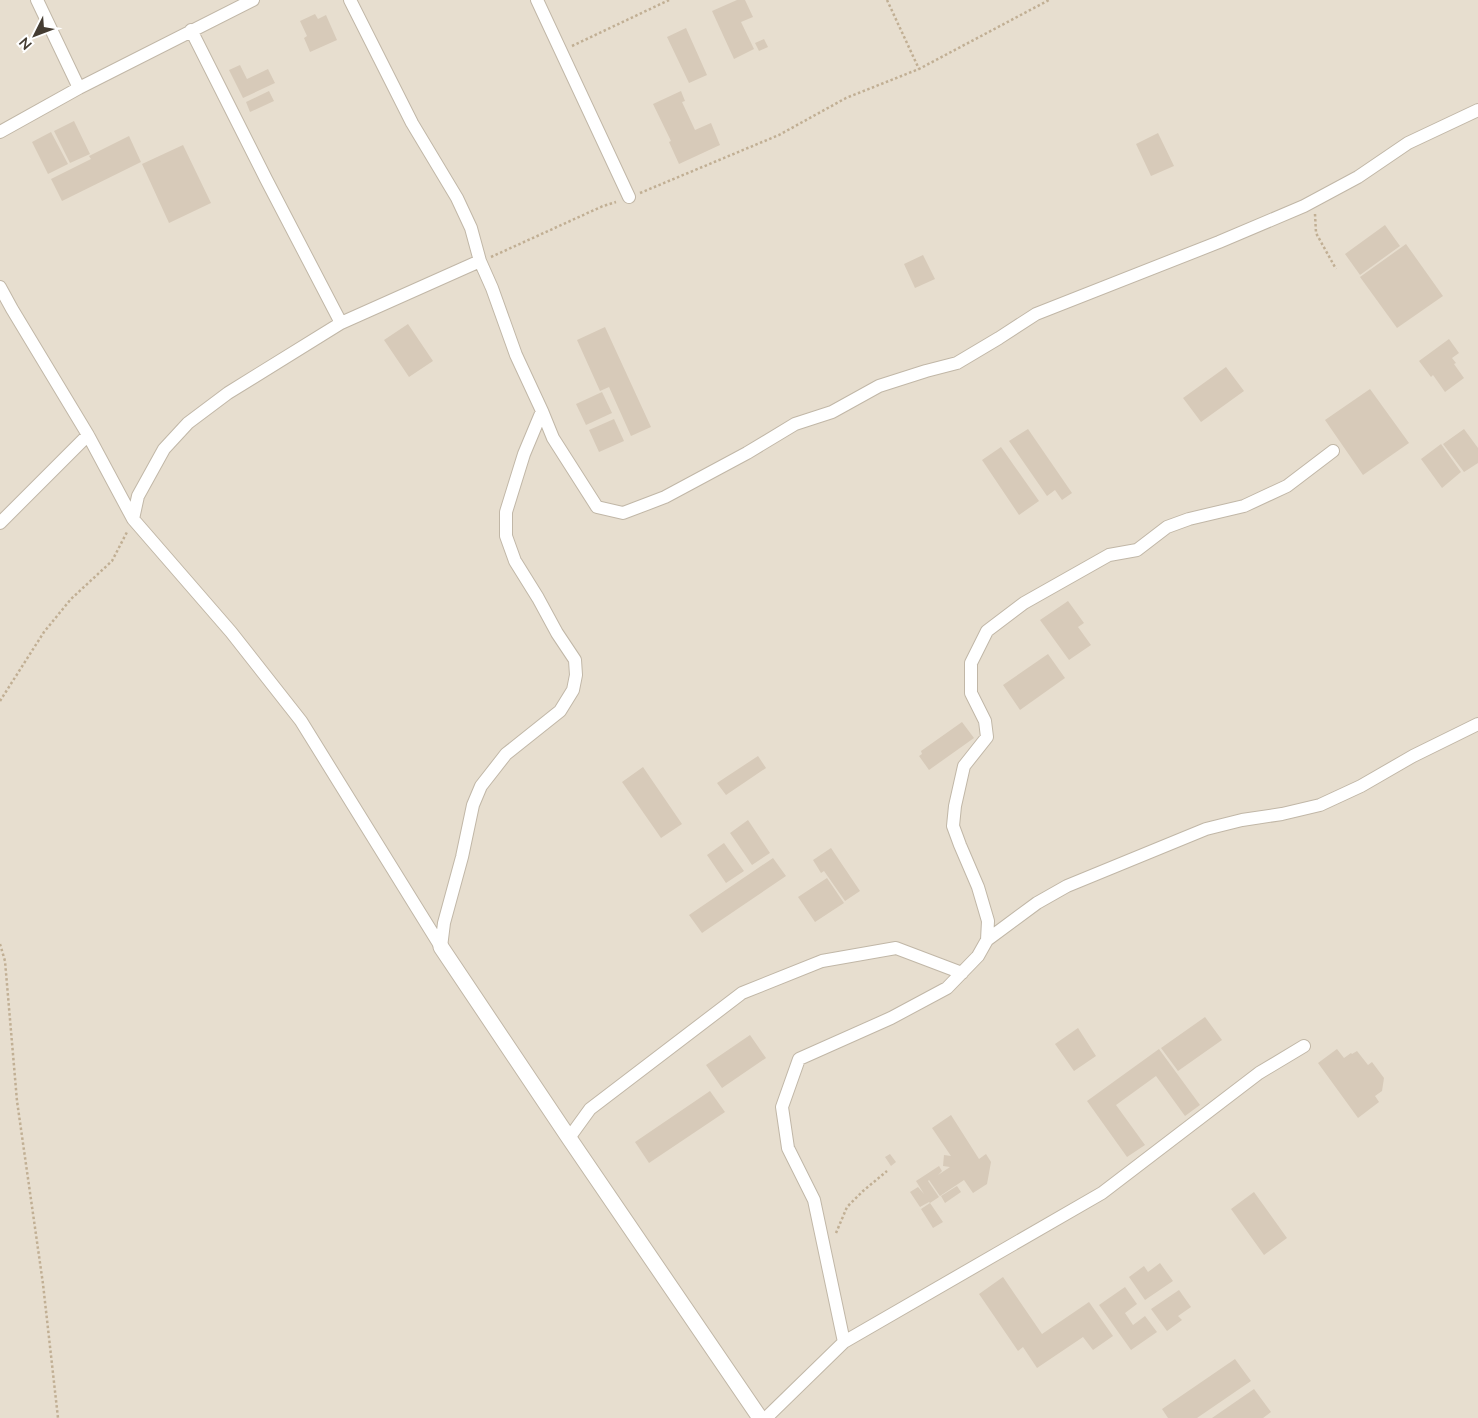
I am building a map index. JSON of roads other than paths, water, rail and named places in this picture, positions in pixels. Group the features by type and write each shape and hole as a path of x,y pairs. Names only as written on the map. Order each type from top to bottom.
{"street":[{"path":"37,0 79,88"},
{"path":"0,132 79,88 253,0"},
{"path":"350,0 412,124 457,198 471,228 480,261 492,288 516,355 553,438 597,507 623,513 665,497 748,453 795,424 832,412 879,386 957,363 1036,314 1219,242 1314,200 1358,177 1408,143 1478,110"},
{"path":"536,0 629,197"},
{"path":"191,30 341,323"},
{"path":"133,519 138,496 164,449 188,423 228,393 341,323 480,261"},
{"path":"0,287 88,436 133,519 231,632 302,721 441,947 760,1418"},
{"path":"441,947 444,923 462,857 473,805 481,786 506,754 560,711 573,690 576,676 574,660 515,561 506,536 506,512 524,454 542,411"},
{"path":"0,523 88,436"},
{"path":"987,940 988,921 978,887 953,826 955,806 964,766 987,737 985,721 972,693 970,663 987,631 1024,603 1109,555 1138,550 1167,527 1189,519 1244,506 1287,486 1333,451"},
{"path":"844,1342 814,1200 788,1148 782,1107 799,1059 891,1018 947,988 978,956 987,940 1037,903 1067,886 1206,829 1320,805 1361,786 1413,756 1478,724"},
{"path":"569,1138 590,1109 742,993 822,961 896,948 962,973"},
{"path":"766,1418 844,1342 1102,1193 1259,1073 1304,1046"}]}
